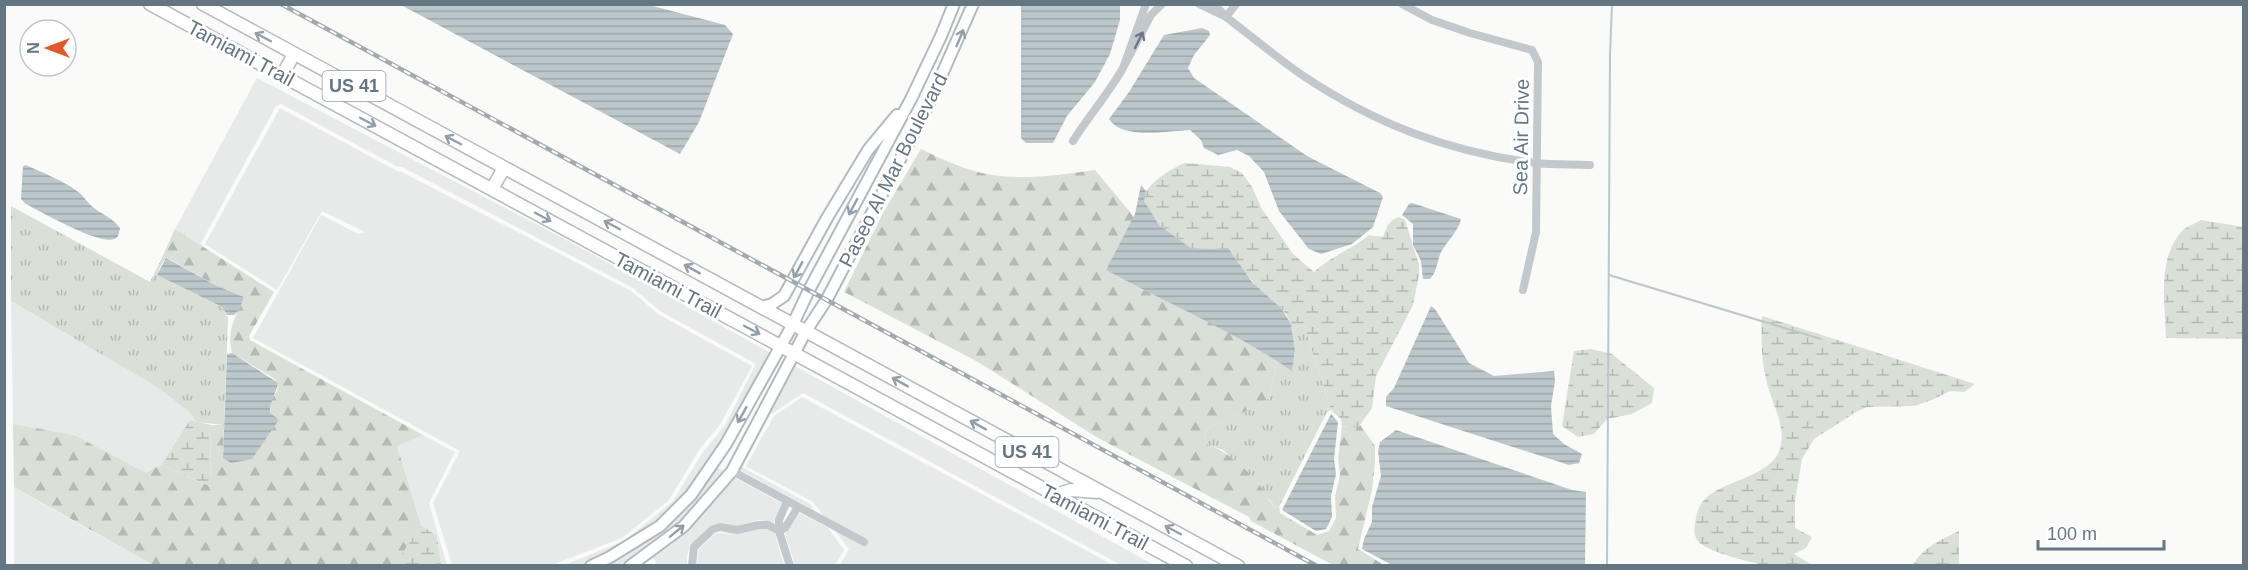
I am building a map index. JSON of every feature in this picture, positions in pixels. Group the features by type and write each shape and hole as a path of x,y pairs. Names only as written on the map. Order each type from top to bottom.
{"main road":[{"name":"Tamiami Trail","path":"150,4 1186,566"},
{"name":"Tamiami Trail","path":"203,4 1238,566"},
{"name":"Paseo Al Mar Boulevard","path":"591,566 614,555 660,526 691,495 715,461 793,324 911,99 954,4"},
{"name":"Paseo Al Mar Boulevard","path":"630,566 684,526 732,471 806,331 827,299 927,108 973,4"},
{"path":"282,76 294,54"},
{"path":"762,307 784,296 868,150 911,99"},
{"path":"492,189 504,168"},
{"path":"715,461 732,471"},
{"path":"1056,495 1071,490 1104,493"}],"street":[{"path":"1123,68 1146,4"},
{"path":"1073,141 1090,114 1111,89 1152,15 1162,4"},
{"path":"1199,4 1226,17"},
{"path":"1214,4 1226,17 1301,74 1340,99 1383,122 1432,141 1488,155 1538,163 1590,165"},
{"path":"1226,17 1236,4"},
{"name":"Sea Air Drive","path":"1402,4 1432,20 1532,50 1538,62 1536,232 1523,290"},
{"path":"732,471 864,542"},
{"path":"788,501 779,520 779,531 790,566"},
{"path":"779,531 785,528 798,507"},
{"path":"692,566 694,547 713,529 720,527 737,530 768,525 779,531"}],"shaded area":[{"path":"401,5 649,5 725,25 733,34 699,122 680,154"},
{"path":"1021,5 1120,5 1120,20 1110,54 1095,82 1067,116 1053,143 1026,143 1021,138"},
{"path":"1202,28 1209,31 1210,35 1194,55 1188,68 1194,78 1307,156 1380,193 1383,197 1373,227 1352,244 1321,254 1309,249 1279,211 1264,172 1249,156 1237,150 1218,155 1204,148 1201,140 1190,130 1134,132 1115,126 1109,119 1129,92 1164,35"},
{"path":"257,78 572,243 771,353 722,442 687,492 657,522 608,553 581,565 564,565 624,541 673,501 703,452 725,425 756,364 660,311 633,288 281,104 276,106 201,243 203,247 230,264 222,260 175,229"},
{"path":"280,108 631,291 658,314 752,366 721,423 699,450 669,500 622,538 552,565 452,565 433,503 460,451 253,338 321,215 358,234 365,232 322,211 277,290 205,244"},
{"path":"26,165 77,191 120,228 117,237 107,240 84,233 26,204 21,199 23,166"},
{"path":"1141,185 1146,191 1144,201 1159,225 1191,248 1229,249 1252,282 1281,308 1291,324 1295,350 1292,371 1224,330 1106,270 1135,214"},
{"path":"1412,203 1461,219 1441,252 1436,270 1430,279 1423,279 1421,261 1413,245 1413,224 1402,215"},
{"path":"166,258 215,285 244,297 239,310 234,315 227,315 218,305 157,275"},
{"path":"11,301 157,387 189,412 197,421 190,420 161,465 147,474 74,435 13,424"},
{"path":"1431,306 1469,363 1494,376 1554,371 1555,381 1551,406 1553,434 1564,444 1582,454 1579,463 1569,465 1386,406 1386,397 1394,388"},
{"path":"232,353 278,383 270,413 278,421 252,459 231,463 223,458 227,354"},
{"path":"793,365 1154,565 1121,565 803,393 770,415 742,467 810,504 814,510 738,469"},
{"path":"802,397 1113,565 840,565 849,549 813,502 746,466 774,416"},
{"path":"1331,414 1338,422 1334,459 1336,474 1331,496 1332,517 1326,529 1316,531 1282,510"},
{"path":"1396,430 1572,490 1586,492 1585,565 1392,565 1362,549 1372,522 1372,507 1381,476 1378,451 1380,442"},
{"path":"423,435 455,452 429,503 447,565 441,565 437,536 421,525 397,446"},
{"path":"717,467 725,472 680,523 621,565 602,566 695,497"},
{"path":"733,477 781,503 774,523 759,520 736,526 719,523 711,525 690,545 687,565 657,565 654,559 650,558 688,529"},
{"path":"14,487 66,517 153,565 14,565"},
{"path":"800,513 828,528 844,550 835,565 795,565 785,534"},
{"path":"767,529 775,534 784,565 697,565 699,549 716,533 737,534"}],"green space":[{"path":"921,149 956,165 992,175 1031,177 1095,170 1134,217 1106,270 1215,324 1277,361 1270,397 1258,406 1208,428 1204,433 1207,444 1223,452 1246,471 1265,492 1272,504 1276,508 1279,507 1280,513 1317,535 1329,531 1336,518 1335,496 1340,475 1338,459 1342,426 1358,428 1360,425 1375,446 1375,463 1372,490 1358,549 1384,565 1333,565 1251,521 1249,517 1098,438 978,362 844,292 883,213"},
{"path":"1185,163 1230,167 1242,173 1252,187 1262,209 1293,254 1314,272 1369,235 1383,237 1392,220 1399,217 1405,220 1419,265 1413,305 1376,376 1372,408 1358,428 1342,426 1341,419 1331,410 1304,325 1292,328 1286,314 1252,281 1229,249 1191,248 1159,225 1150,213 1144,200 1148,189 1174,168"},
{"path":"11,206 150,282 159,264 161,265 157,275 223,308 228,318 224,425 197,422 189,412 157,387 11,301"},
{"path":"2201,220 2243,227 2243,339 2166,338 2164,283 2168,256 2181,232"},
{"path":"175,229 274,292 249,336 250,340 423,435 397,446 421,525 395,565 153,565 14,487 13,424 74,435 146,473 161,465 210,486 211,425 224,425 223,458 270,413 271,400 277,391 278,383 232,353 230,345 235,317 244,297 215,285 169,259 166,258 161,265 159,264"},
{"path":"1762,316 1975,384 1964,392 1950,391 1914,406 1867,407 1814,439 1802,459 1795,501 1795,528 1812,537 1806,548 1794,554 1812,565 1771,566 1743,560 1703,545 1695,535 1697,514 1705,499 1713,492 1769,464 1777,456 1781,445 1781,428 1763,363"},
{"path":"1304,325 1331,410 1327,412 1279,507 1276,508 1252,477 1223,450 1207,444 1204,433 1208,428 1258,406 1270,397 1277,361 1292,370 1295,350 1292,328"},
{"path":"1591,349 1612,354 1654,388 1652,403 1632,414 1607,419 1594,434 1578,437 1562,426 1574,351"},
{"path":"190,420 211,425 210,486 161,465"},
{"path":"421,525 437,536 441,565 395,565"},
{"path":"1959,531 1959,563 1961,565 1913,565 1927,549"}],"waterway":[{"path":"1607,566 1612,4"},
{"path":"1609,275 1821,339"}],"railway":[{"path":"281,4 1317,566"}]}
